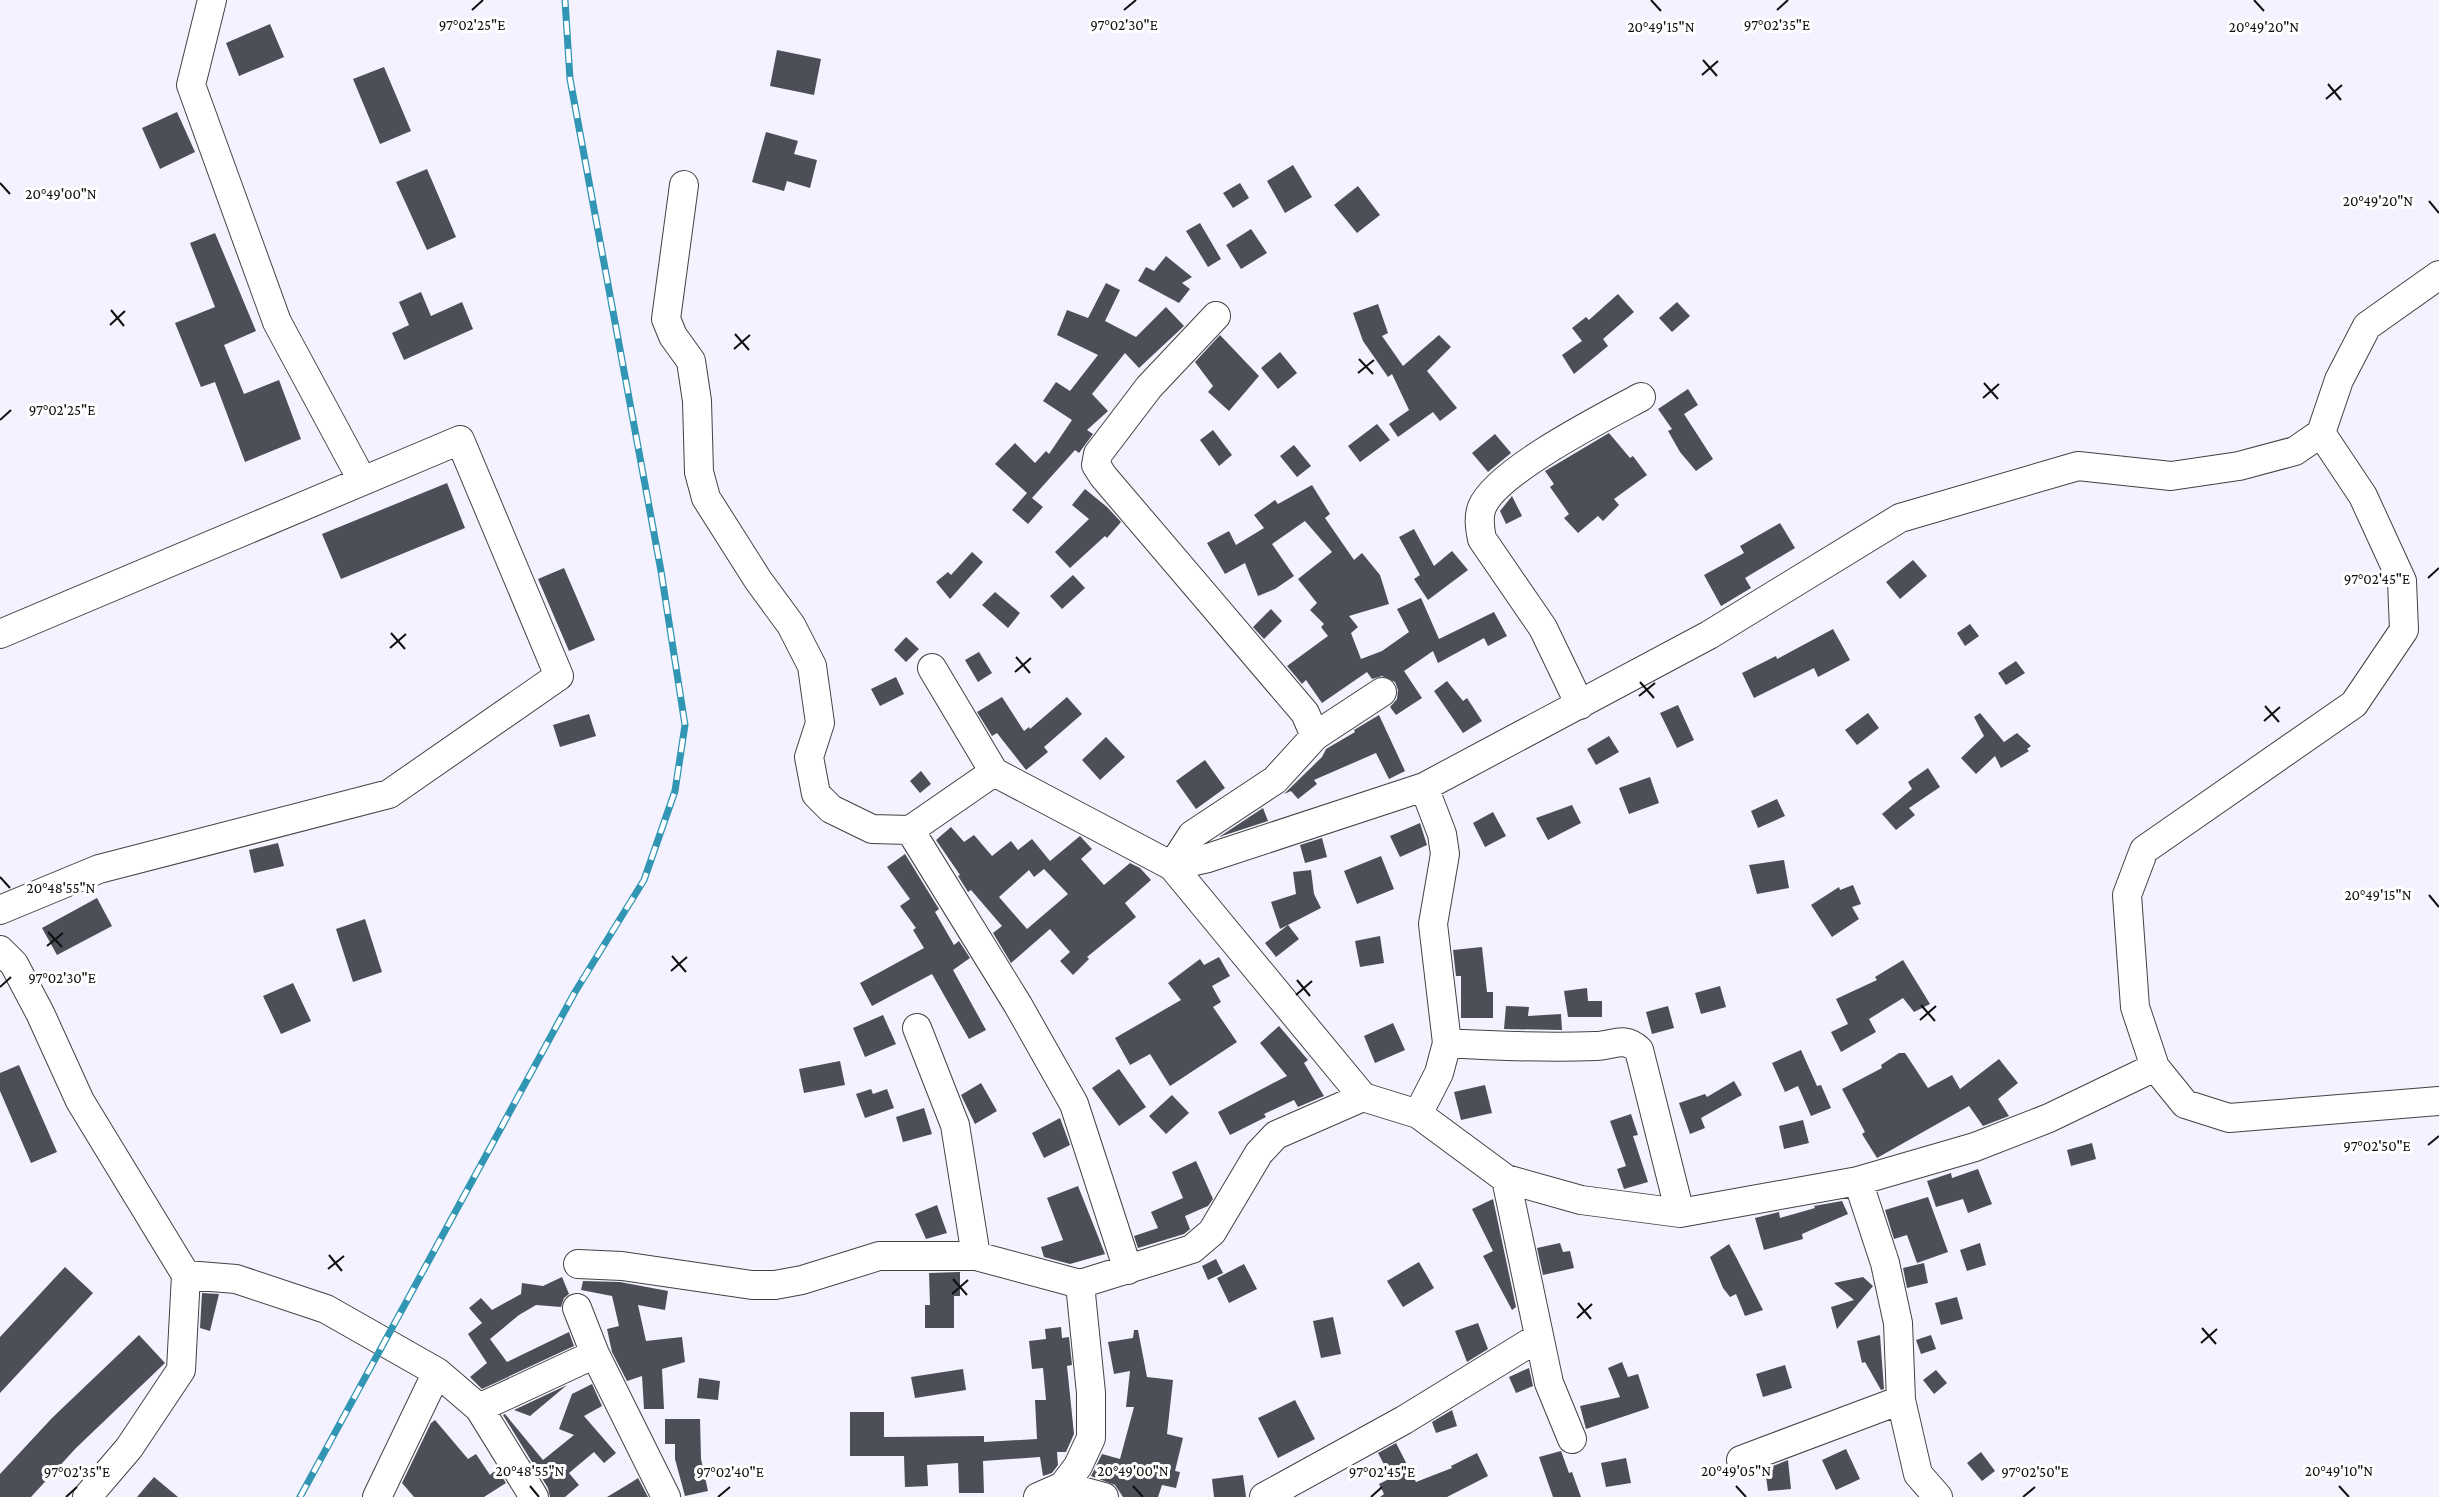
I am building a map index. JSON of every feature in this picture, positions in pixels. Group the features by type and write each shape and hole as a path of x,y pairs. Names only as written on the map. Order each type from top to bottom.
{"street":[{"path":"212,0 191,85 277,322 362,480"},
{"path":"684,185 666,319 673,336 692,361 697,401 699,472 706,498 758,580 791,625 812,666 820,723 809,757 816,794 831,809 872,829 910,830 994,772"},
{"path":"1172,866 1208,858 1424,787 1709,635 1900,518 2078,466 2171,476 2240,466 2295,451 2321,433 2339,380 2367,326 2439,275"},
{"path":"1216,316 1149,387 1098,454 1096,465 1305,713 1315,736"},
{"path":"1580,705 1544,628 1482,539 1479,523 1482,507 1494,490 1548,449 1641,397"},
{"path":"2321,433 2363,496 2402,581 2404,630 2354,704 2144,850 2127,895 2135,1007 2155,1067 2185,1104 2229,1118 2439,1101"},
{"path":"0,634 460,440 559,676 389,794 99,869 0,910"},
{"path":"932,668 994,772 1172,866 1363,1097 1418,1114 1506,1179 1581,1200 1680,1213 1858,1181 1975,1147 2049,1118 2155,1067"},
{"path":"1172,866 1192,835 1275,780 1315,736 1383,692"},
{"path":"1418,1114 1438,1073 1447,1043 1433,924 1445,854 1442,834 1424,787"},
{"path":"910,830 1018,1005 1074,1104 1128,1270"},
{"path":"0,950 14,964 40,1013 80,1101 186,1275 181,1370 129,1448 87,1497"},
{"path":"917,1028 955,1125 976,1256"},
{"path":"1447,1043 1537,1048 1605,1046 1625,1040 1632,1043 1639,1050 1680,1213"},
{"path":"578,1264 622,1266 752,1284 775,1285 802,1280 879,1256 976,1256 1080,1284 1192,1249 1212,1232 1259,1153 1276,1135 1363,1097"},
{"path":"1506,1179 1549,1383 1572,1439"},
{"path":"1858,1181 1885,1263 1898,1323 1901,1400 1918,1474 1938,1497"},
{"path":"186,1275 236,1279 327,1310 437,1372 479,1408 534,1497"},
{"path":"1051,1492 1078,1466 1091,1438 1091,1393 1080,1284"},
{"path":"577,1308 595,1354 666,1497"},
{"path":"1264,1497 1404,1420 1539,1337"},
{"path":"479,1408 595,1354"},
{"path":"377,1497 437,1372"},
{"path":"1741,1460 1901,1400"},
{"path":"1051,1492 1104,1497"}],"building":[{"path":"270,24 284,57 239,76 226,43"},
{"path":"777,50 821,59 814,95 770,86"},
{"path":"384,67 411,131 380,144 353,79"},
{"path":"177,112 195,152 160,169 142,128"},
{"path":"766,132 798,141 794,154 817,160 810,188 787,181 784,191 752,182"},
{"path":"1293,165 1312,197 1285,213 1267,181"},
{"path":"427,169 456,237 427,250 396,182"},
{"path":"1240,183 1249,198 1233,208 1223,193"},
{"path":"1358,186 1380,215 1357,233 1334,205"},
{"path":"1200,223 1221,259 1208,267 1186,231"},
{"path":"1251,229 1267,253 1241,269 1226,245"},
{"path":"215,233 256,331 224,345 244,394 279,380 301,439 245,462 215,382 201,387 175,323 215,307 190,243"},
{"path":"1166,256 1192,277 1182,283 1190,289 1179,303 1138,281 1146,267 1154,271"},
{"path":"1106,283 1120,290 1105,321 1136,337 1166,307 1184,326 1139,368 1125,353 1092,394 1108,411 1087,430 1093,434 1079,453 1075,450 1032,498 1043,507 1028,524 1012,510 1027,493 995,464 1015,443 1035,463 1046,451 1049,454 1072,420 1043,401 1056,382 1070,391 1098,355 1057,335 1067,310 1088,318"},
{"path":"421,292 431,316 462,302 473,329 404,360 392,333 409,325 399,302"},
{"path":"1618,294 1634,312 1603,339 1608,346 1574,374 1562,355 1582,341 1572,328 1586,317 1589,320"},
{"path":"1677,302 1690,316 1672,332 1659,318"},
{"path":"1378,304 1388,333 1382,336 1403,366 1439,335 1451,347 1427,371 1457,408 1440,421 1433,412 1398,437 1389,424 1409,410 1392,374 1388,377 1363,341 1353,313"},
{"path":"1220,335 1259,376 1229,411 1208,392 1213,386 1195,362"},
{"path":"1280,352 1297,373 1278,389 1261,368"},
{"path":"1688,389 1698,405 1684,414 1713,459 1696,471 1680,452 1668,431 1672,429 1658,409"},
{"path":"1377,424 1390,440 1360,462 1348,446"},
{"path":"1213,430 1232,455 1219,466 1200,440"},
{"path":"1609,433 1630,458 1633,456 1647,475 1614,499 1619,505 1603,521 1598,516 1578,533 1564,518 1569,514 1550,487 1554,484 1545,471"},
{"path":"1495,434 1511,453 1488,472 1472,453"},
{"path":"1294,445 1311,466 1297,477 1280,456"},
{"path":"447,483 465,528 341,579 322,534"},
{"path":"1312,485 1330,514 1325,518 1354,560 1362,553 1380,575 1389,604 1349,616 1358,627 1351,633 1361,659 1382,651 1409,632 1397,609 1421,598 1439,639 1494,612 1507,636 1488,646 1484,638 1438,663 1433,651 1404,671 1422,698 1396,715 1390,707 1397,699 1398,690 1395,682 1382,676 1372,679 1367,672 1322,703 1306,680 1302,684 1287,666 1328,636 1321,627 1324,624 1310,610 1317,603 1298,579 1332,552 1305,521 1272,544 1294,576 1275,589 1258,596 1245,563 1225,574 1207,543 1229,531 1236,545 1264,528 1254,515 1275,500 1278,504"},
{"path":"1085,489 1121,522 1107,538 1105,536 1070,568 1055,552 1089,519 1072,505"},
{"path":"1512,496 1522,516 1506,524 1500,511"},
{"path":"1780,523 1795,548 1745,578 1751,588 1721,606 1704,575 1744,553 1740,546"},
{"path":"1414,529 1434,566 1452,551 1468,570 1428,600 1414,579 1420,575 1399,537"},
{"path":"972,552 983,562 950,599 936,582 948,572 951,575"},
{"path":"1913,560 1927,576 1900,599 1886,582"},
{"path":"564,568 595,640 569,651 538,579"},
{"path":"1073,575 1085,588 1062,609 1050,596"},
{"path":"995,592 1020,613 1008,628 982,605"},
{"path":"1271,609 1282,621 1264,639 1253,627"},
{"path":"1970,624 1979,636 1965,646 1957,633"},
{"path":"1833,629 1850,660 1818,677 1814,668 1754,698 1742,673 1776,656 1777,659"},
{"path":"906,637 919,649 906,662 894,650"},
{"path":"979,652 992,673 978,682 965,660"},
{"path":"2016,661 2025,673 2006,685 1998,673"},
{"path":"896,677 904,694 880,706 871,689"},
{"path":"1447,681 1463,701 1467,698 1482,721 1463,733 1434,691"},
{"path":"1002,697 1024,731 1029,727 1030,729 1067,697 1082,714 1044,747 1048,752 1026,770 997,733 992,736 977,712"},
{"path":"1678,705 1694,740 1677,748 1660,713"},
{"path":"1868,713 1879,728 1857,745 1845,730"},
{"path":"1980,713 2004,742 2017,733 2031,746 2027,749 2029,751 2001,768 1995,756 1976,774 1961,758 1984,736 1974,717"},
{"path":"589,714 596,736 560,747 553,725"},
{"path":"1379,715 1405,771 1389,779 1376,753 1314,780 1317,784 1298,799 1291,791 1284,794 1322,757 1326,749"},
{"path":"1609,736 1619,752 1596,765 1587,749"},
{"path":"1106,737 1125,757 1100,780 1082,760"},
{"path":"1205,760 1225,788 1196,809 1176,781"},
{"path":"1928,768 1940,787 1909,808 1915,815 1896,830 1882,814 1912,789 1908,782"},
{"path":"921,771 931,784 920,793 910,781"},
{"path":"1650,777 1659,803 1629,814 1619,788"},
{"path":"1777,799 1785,816 1758,828 1751,811"},
{"path":"1572,805 1581,823 1548,840 1536,818"},
{"path":"1263,808 1268,821 1219,837"},
{"path":"1493,812 1506,836 1485,847 1473,823"},
{"path":"1420,823 1427,845 1400,857 1390,836"},
{"path":"951,827 964,842 974,835 992,856 1011,841 1018,850 1032,839 1050,861 1080,836 1092,849 1081,859 1104,885 1130,863 1140,868 1151,880 1125,903 1136,917 1087,957 1089,959 1073,975 1060,961 1070,952 1050,929 1011,963 993,933 1002,926 971,890 968,892 958,876 960,875 936,840","holes":["1044,869 1068,894 1027,929 999,897 1029,870 1034,877"]},
{"path":"1322,838 1327,857 1305,863 1300,845"},
{"path":"278,843 284,866 254,873 249,850"},
{"path":"905,854 939,909 935,912 954,945 959,941 970,958 953,970 986,1030 969,1039 932,974 872,1006 860,983 924,948 913,930 916,928 900,906 910,899 887,867"},
{"path":"1381,856 1394,889 1357,904 1344,871"},
{"path":"1784,860 1789,888 1757,894 1749,865"},
{"path":"1311,870 1314,894 1321,908 1280,929 1271,902 1296,894 1293,872"},
{"path":"1853,885 1861,904 1852,907 1859,919 1832,937 1811,905 1839,887 1840,890"},
{"path":"97,898 112,926 57,955 42,928"},
{"path":"365,919 382,972 353,982 336,929"},
{"path":"1288,925 1299,939 1276,957 1265,943"},
{"path":"1380,936 1384,963 1360,967 1355,941"},
{"path":"1482,947 1487,992 1493,992 1493,1018 1461,1018 1461,976 1456,976 1453,950"},
{"path":"1219,957 1230,976 1212,986 1221,1002 1213,1007 1237,1042 1170,1086 1150,1054 1130,1065 1115,1038 1181,1000 1168,983 1200,959 1204,965"},
{"path":"1903,960 1930,1004 1914,1012 1903,998 1869,1019 1876,1032 1841,1052 1831,1032 1848,1024 1836,999 1877,980 1875,977"},
{"path":"293,983 311,1021 281,1034 263,996"},
{"path":"1720,986 1726,1007 1701,1014 1695,993"},
{"path":"1587,988 1588,1001 1602,1001 1602,1017 1568,1017 1564,991"},
{"path":"1506,1006 1529,1007 1528,1016 1561,1014 1562,1030 1504,1029"},
{"path":"1668,1006 1674,1028 1652,1034 1646,1012"},
{"path":"883,1015 896,1044 865,1057 853,1028"},
{"path":"1393,1023 1405,1050 1375,1063 1364,1036"},
{"path":"1279,1026 1308,1060 1304,1063 1324,1096 1298,1107 1294,1100 1264,1114 1266,1117 1230,1135 1218,1112 1287,1076 1260,1043"},
{"path":"1801,1050 1817,1086 1821,1085 1831,1108 1811,1116 1798,1086 1785,1092 1772,1063"},
{"path":"1899,1053 1905,1053 1928,1088 1952,1075 1960,1089 1999,1059 2018,1083 1998,1099 2009,1116 1983,1126 1969,1106 1877,1158 1862,1134 1865,1132 1842,1089 1882,1068 1881,1065"},
{"path":"840,1061 845,1085 804,1093 799,1069"},
{"path":"19,1065 57,1152 31,1163 0,1091 0,1073"},
{"path":"1119,1069 1146,1107 1119,1126 1092,1088"},
{"path":"1734,1081 1742,1095 1701,1118 1705,1128 1690,1134 1679,1103 1705,1094 1707,1097"},
{"path":"981,1083 997,1111 975,1124 961,1095"},
{"path":"1485,1085 1492,1113 1461,1120 1454,1092"},
{"path":"871,1089 873,1094 887,1089 894,1108 865,1118 856,1094"},
{"path":"1172,1095 1189,1113 1166,1134 1149,1116"},
{"path":"924,1108 932,1134 903,1142 896,1117"},
{"path":"1631,1114 1638,1135 1633,1136 1648,1182 1624,1189 1617,1169 1626,1166 1610,1121"},
{"path":"1060,1118 1070,1145 1044,1158 1032,1133"},
{"path":"1803,1120 1809,1143 1784,1149 1779,1126"},
{"path":"2092,1143 2096,1159 2071,1166 2067,1150"},
{"path":"1196,1161 1213,1199 1208,1206 1185,1216 1190,1229 1184,1234 1138,1248 1134,1236 1158,1228 1151,1212 1183,1198 1172,1172"},
{"path":"1978,1169 1992,1204 1968,1213 1963,1199 1936,1207 1927,1181 1951,1173 1952,1178"},
{"path":"1078,1186 1105,1254 1070,1264 1044,1257 1041,1247 1063,1240 1047,1198"},
{"path":"1928,1197 1948,1252 1917,1263 1907,1235 1894,1239 1885,1210"},
{"path":"1493,1199 1516,1307 1512,1310 1483,1256 1493,1251 1472,1209"},
{"path":"1842,1201 1848,1214 1802,1234 1803,1239 1764,1250 1755,1218 1779,1212 1780,1218 1815,1208 1814,1206"},
{"path":"937,1205 947,1233 926,1239 915,1214"},
{"path":"1560,1243 1563,1252 1570,1251 1574,1268 1543,1275 1537,1248"},
{"path":"1980,1243 1986,1265 1967,1271 1960,1250"},
{"path":"1729,1244 1763,1310 1745,1316 1736,1294 1730,1297 1723,1288 1710,1257"},
{"path":"1216,1259 1223,1273 1208,1280 1202,1266"},
{"path":"1419,1262 1434,1288 1403,1307 1387,1281"},
{"path":"1924,1263 1928,1283 1907,1288 1903,1268"},
{"path":"1244,1264 1257,1289 1229,1303 1217,1278"},
{"path":"65,1267 93,1293 0,1393 0,1337"},
{"path":"960,1272 960,1296 954,1296 954,1328 925,1328 925,1305 930,1305 929,1273"},
{"path":"562,1277 569,1294 564,1298 561,1307 536,1305 519,1315 490,1339 507,1362 569,1332 574,1346 482,1389 470,1377 487,1363 468,1334 482,1323 469,1308 481,1298 492,1310 521,1294 522,1283 543,1286"},
{"path":"1863,1277 1873,1286 1837,1329 1831,1307 1854,1300 1834,1283"},
{"path":"583,1281 620,1282 668,1291 665,1310 638,1305 646,1341 682,1337 685,1362 662,1369 664,1409 644,1409 642,1376 627,1381 612,1352 607,1329 619,1326 612,1296 581,1290"},
{"path":"202,1293 219,1294 210,1331 200,1328"},
{"path":"1957,1297 1963,1319 1941,1325 1935,1303"},
{"path":"1333,1317 1341,1354 1321,1358 1313,1321"},
{"path":"1478,1323 1488,1349 1467,1362 1455,1331"},
{"path":"1061,1327 1062,1338 1069,1337 1072,1365 1067,1366 1074,1434 1066,1452 1057,1452 1058,1465 1052,1473 1043,1476 1040,1457 983,1461 984,1493 959,1493 958,1463 927,1465 928,1486 905,1487 904,1456 850,1456 850,1412 884,1412 884,1437 984,1436 984,1442 1037,1439 1035,1400 1046,1400 1043,1368 1032,1369 1029,1341 1046,1339 1045,1329"},
{"path":"1134,1330 1138,1330 1147,1377 1173,1380 1167,1434 1183,1438 1175,1471 1180,1472 1176,1488 1162,1485 1158,1497 1123,1497 1115,1485 1091,1476 1102,1454 1120,1459 1134,1407 1126,1407 1130,1371 1114,1374 1108,1342 1133,1338"},
{"path":"139,1335 165,1363 76,1448 31,1497 0,1497 0,1474 52,1418"},
{"path":"1880,1335 1884,1389 1881,1390 1865,1362 1862,1363 1857,1341"},
{"path":"1931,1335 1936,1349 1921,1354 1916,1340"},
{"path":"1622,1362 1628,1377 1638,1374 1649,1408 1586,1429 1580,1406 1620,1397 1608,1368"},
{"path":"1785,1365 1792,1388 1763,1397 1756,1374"},
{"path":"1529,1368 1533,1386 1516,1393 1509,1377"},
{"path":"963,1369 966,1390 915,1398 911,1377"},
{"path":"1936,1370 1947,1383 1934,1394 1923,1380"},
{"path":"699,1378 720,1381 718,1400 697,1398"},
{"path":"592,1384 602,1406 584,1416 616,1453 604,1463 594,1452 569,1473 579,1485 565,1497 550,1497 548,1488 503,1415 505,1414 543,1460 574,1435 559,1429 572,1394"},
{"path":"567,1385 530,1416 514,1410"},
{"path":"1295,1400 1315,1439 1278,1458 1258,1418"},
{"path":"1452,1410 1457,1426 1436,1433 1432,1422"},
{"path":"665,1419 700,1419 701,1459 708,1491 685,1496 675,1459 675,1444 665,1444"},
{"path":"435,1420 468,1459 476,1454 490,1475 497,1469 506,1483 484,1497 414,1497 402,1483 431,1423"},
{"path":"1396,1443 1416,1482 1452,1468 1451,1466 1477,1453 1488,1476 1447,1497 1380,1497 1384,1494 1379,1484 1391,1478 1378,1453"},
{"path":"1846,1449 1860,1479 1836,1490 1822,1460"},
{"path":"1561,1451 1581,1497 1553,1497 1539,1457"},
{"path":"1981,1452 1995,1471 1982,1481 1967,1463"},
{"path":"1626,1458 1631,1483 1606,1487 1601,1463"},
{"path":"1788,1460 1791,1489 1768,1491 1765,1469"},
{"path":"1243,1475 1246,1497 1214,1497 1212,1479"},
{"path":"154,1477 178,1497 137,1497"},
{"path":"638,1478 648,1497 607,1497 632,1482"}],"railway":[{"path":"300,1497 575,992 644,880 675,791 685,725 661,571 570,79 565,0"}]}
